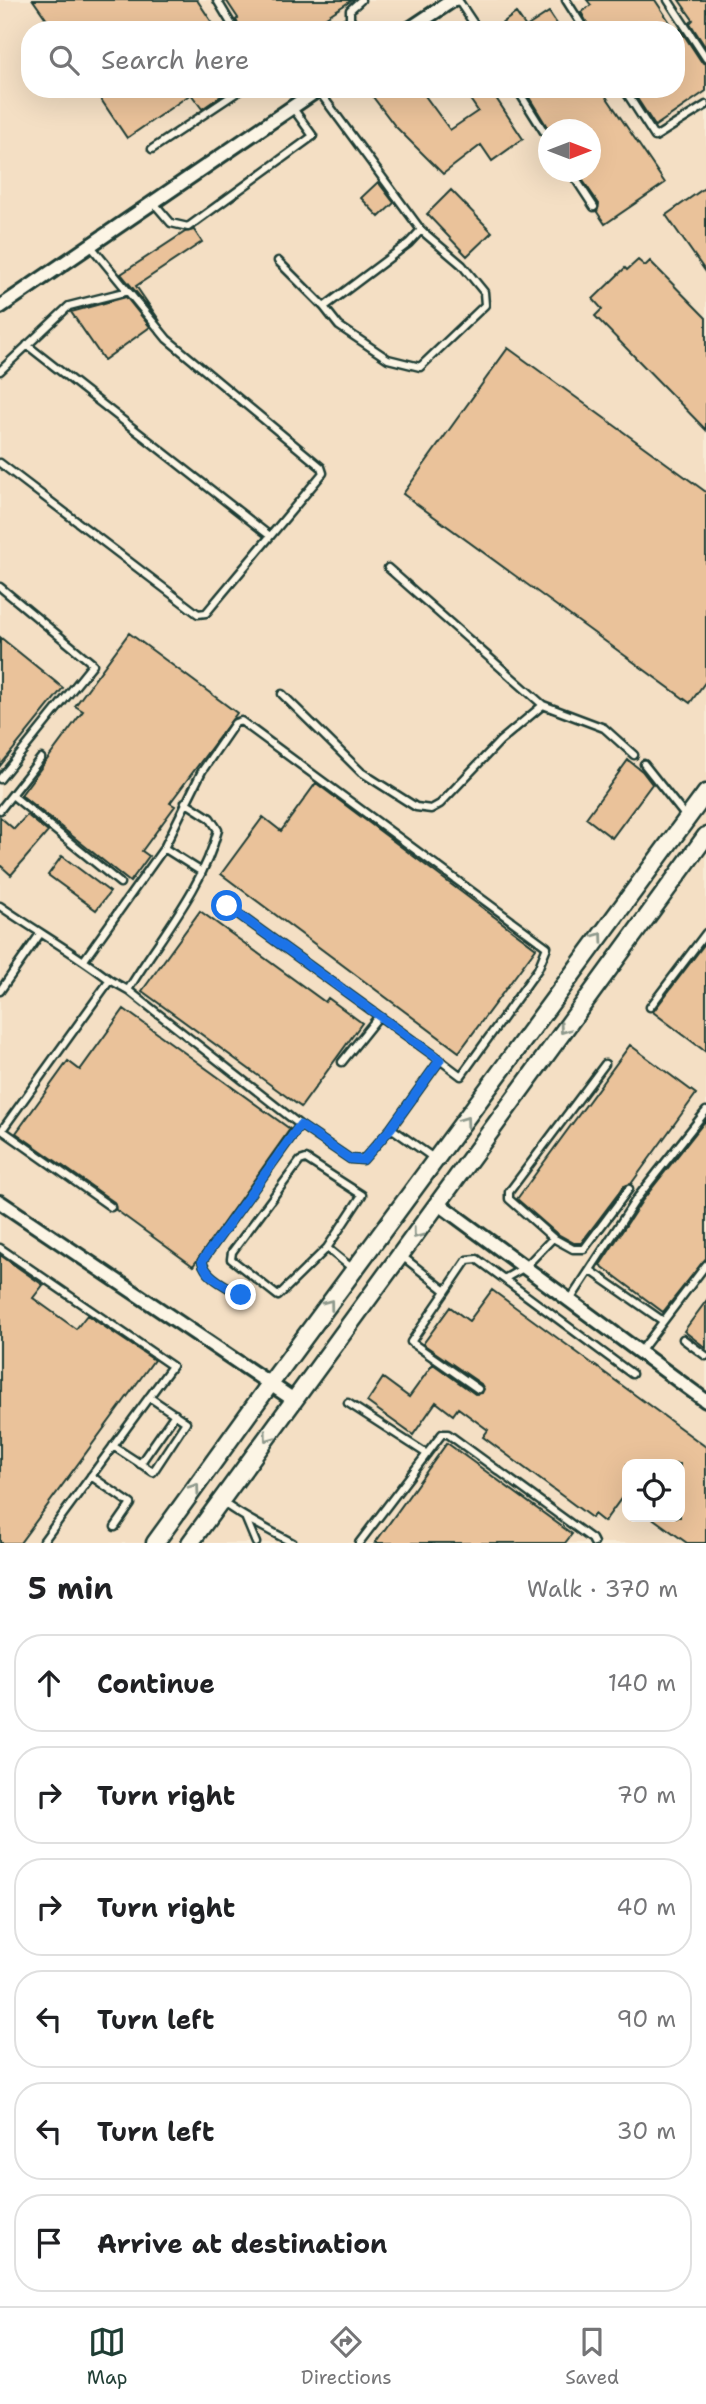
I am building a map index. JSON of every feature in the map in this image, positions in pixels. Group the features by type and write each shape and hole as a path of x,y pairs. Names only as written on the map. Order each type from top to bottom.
{"street":[{"path":"422,21 453,0"},
{"path":"0,307 306,98"},
{"path":"155,1543 706,793"},
{"path":"190,1543 706,836"},
{"path":"629,896 651,911"},
{"path":"0,1202 294,1400"},
{"path":"439,1204 706,1401"}],"lane":[{"path":"217,0 230,21"},
{"path":"347,21 350,19 350,10 361,0"},
{"path":"458,0 472,21"},
{"path":"566,0 579,21"},
{"path":"668,0 682,21"},
{"path":"685,26 706,58"},
{"path":"152,149 228,98"},
{"path":"278,261 339,326 388,359 420,367 485,305 484,292 462,265 421,230 324,98"},
{"path":"523,98 538,122"},
{"path":"630,98 655,137 706,105"},
{"path":"153,202 171,223 188,227 313,135 292,107"},
{"path":"578,182 594,207"},
{"path":"324,307 409,243 421,230"},
{"path":"0,463 198,614 206,613 323,473 321,467 167,339 90,245"},
{"path":"0,371 69,306 128,291"},
{"path":"27,345 271,536"},
{"path":"388,568 543,705 604,728 634,755"},
{"path":"0,587 93,664 0,779"},
{"path":"282,694 361,772 416,807 425,809 440,804 500,741 543,705"},
{"path":"84,960 164,848 202,771 235,723 241,721 547,947 538,969 461,1076 227,906"},
{"path":"0,810 41,758"},
{"path":"644,764 687,818"},
{"path":"12,795 120,883"},
{"path":"128,990 202,873 218,830 210,818 186,802"},
{"path":"164,848 202,873"},
{"path":"0,906 128,990 300,1125 350,1159 363,1160 391,1128 440,1060"},
{"path":"650,1007 706,933"},
{"path":"0,991 40,934"},
{"path":"110,980 1,1129 111,1207"},
{"path":"342,1062 379,1016"},
{"path":"605,1064 509,1192 509,1199 553,1238 573,1249 584,1249 629,1189"},
{"path":"570,1300 637,1198 706,1111"},
{"path":"241,1295 211,1276 204,1269 202,1261 300,1125"},
{"path":"391,1128 437,1160"},
{"path":"306,1159 362,1195 327,1248 278,1296 231,1259 232,1252 300,1161 306,1159"},
{"path":"505,1279 525,1267 553,1238"},
{"path":"0,1248 172,1366 42,1543"},
{"path":"327,1248 354,1270"},
{"path":"401,1255 446,1291"},
{"path":"478,1389 411,1342 467,1260 477,1259 632,1374"},
{"path":"640,1352 706,1265"},
{"path":"590,1270 663,1321"},
{"path":"683,1339 706,1356"},
{"path":"113,1446 153,1472 186,1422 149,1397"},
{"path":"348,1403 427,1454"},
{"path":"140,1464 175,1414"},
{"path":"359,1543 442,1434 448,1434 593,1539 594,1543"},
{"path":"91,1476 131,1504 115,1527"},
{"path":"221,1501 246,1519 293,1543"},
{"path":"246,1519 256,1543"}],"shaded area":[{"path":"0,0 706,0 706,1543 0,1543"}],"building":[{"path":"33,0 197,0 211,21 48,21"},
{"path":"226,0 352,0 320,21 236,21 238,18"},
{"path":"587,0 655,0 669,21 586,21 581,12 591,5"},
{"path":"679,0 706,0 706,48 690,23 693,20"},
{"path":"549,12 555,21 535,21"},
{"path":"516,13 522,21 505,21"},
{"path":"685,37 701,61 706,64 706,91 655,126 637,98 685,98"},
{"path":"100,98 185,98 127,138"},
{"path":"194,98 218,98 202,109"},
{"path":"374,98 427,98 450,130 478,111 469,98 496,98 523,139 492,161 481,145 443,174 395,126"},
{"path":"529,98 607,98 665,183 605,224 597,212 599,204 584,182 601,182 601,119 542,119"},
{"path":"378,182 394,203 379,217 361,198"},
{"path":"706,187 706,272 666,215"},
{"path":"451,190 492,232 467,256 427,214"},
{"path":"194,230 202,242 136,286 160,321 121,274 185,232"},
{"path":"638,260 645,266 650,261 706,318 706,430 595,316 602,309 593,299 625,268 627,270"},
{"path":"126,297 150,327 104,360 71,312"},
{"path":"508,348 706,492 706,681 690,703 403,494"},
{"path":"129,633 237,713 170,803 175,806 142,851 149,856 130,882 21,795 83,711 75,706"},
{"path":"0,637 63,688 0,766"},
{"path":"628,760 642,771 652,784 612,838 586,818"},
{"path":"316,783 536,948 459,1052 221,874 263,817 281,831"},
{"path":"27,815 48,832 11,875 0,865 0,817 14,829"},
{"path":"62,856 110,892 96,910 48,875"},
{"path":"200,911 325,1002 328,998 362,1023 301,1107 142,991"},
{"path":"706,942 706,1052 653,1012"},
{"path":"124,1009 290,1129 193,1266 116,1210 114,1202 16,1133 68,1061 80,1070"},
{"path":"630,1045 696,1094 631,1184 624,1186 581,1243 574,1243 556,1233 517,1199"},
{"path":"706,1120 706,1258 663,1312 600,1265 642,1201"},
{"path":"0,1255 43,1285 33,1298 76,1329 87,1315 154,1360 20,1543 0,1543"},
{"path":"492,1290 706,1447 706,1543 687,1543 658,1522 685,1522 685,1459 622,1459 622,1497 604,1522 594,1514 592,1518 483,1437 488,1430 458,1408 453,1415 436,1402 413,1435 367,1402 383,1378 409,1397 433,1364 475,1394 482,1393 484,1389 481,1384 423,1344 450,1307 469,1321"},
{"path":"706,1301 706,1348 684,1331"},
{"path":"447,1443 572,1534 565,1543 375,1543"}],"route":[{"path":"227,906 440,1060 391,1128 363,1160 350,1159 300,1125 202,1261 204,1269 211,1276 241,1295"}]}
